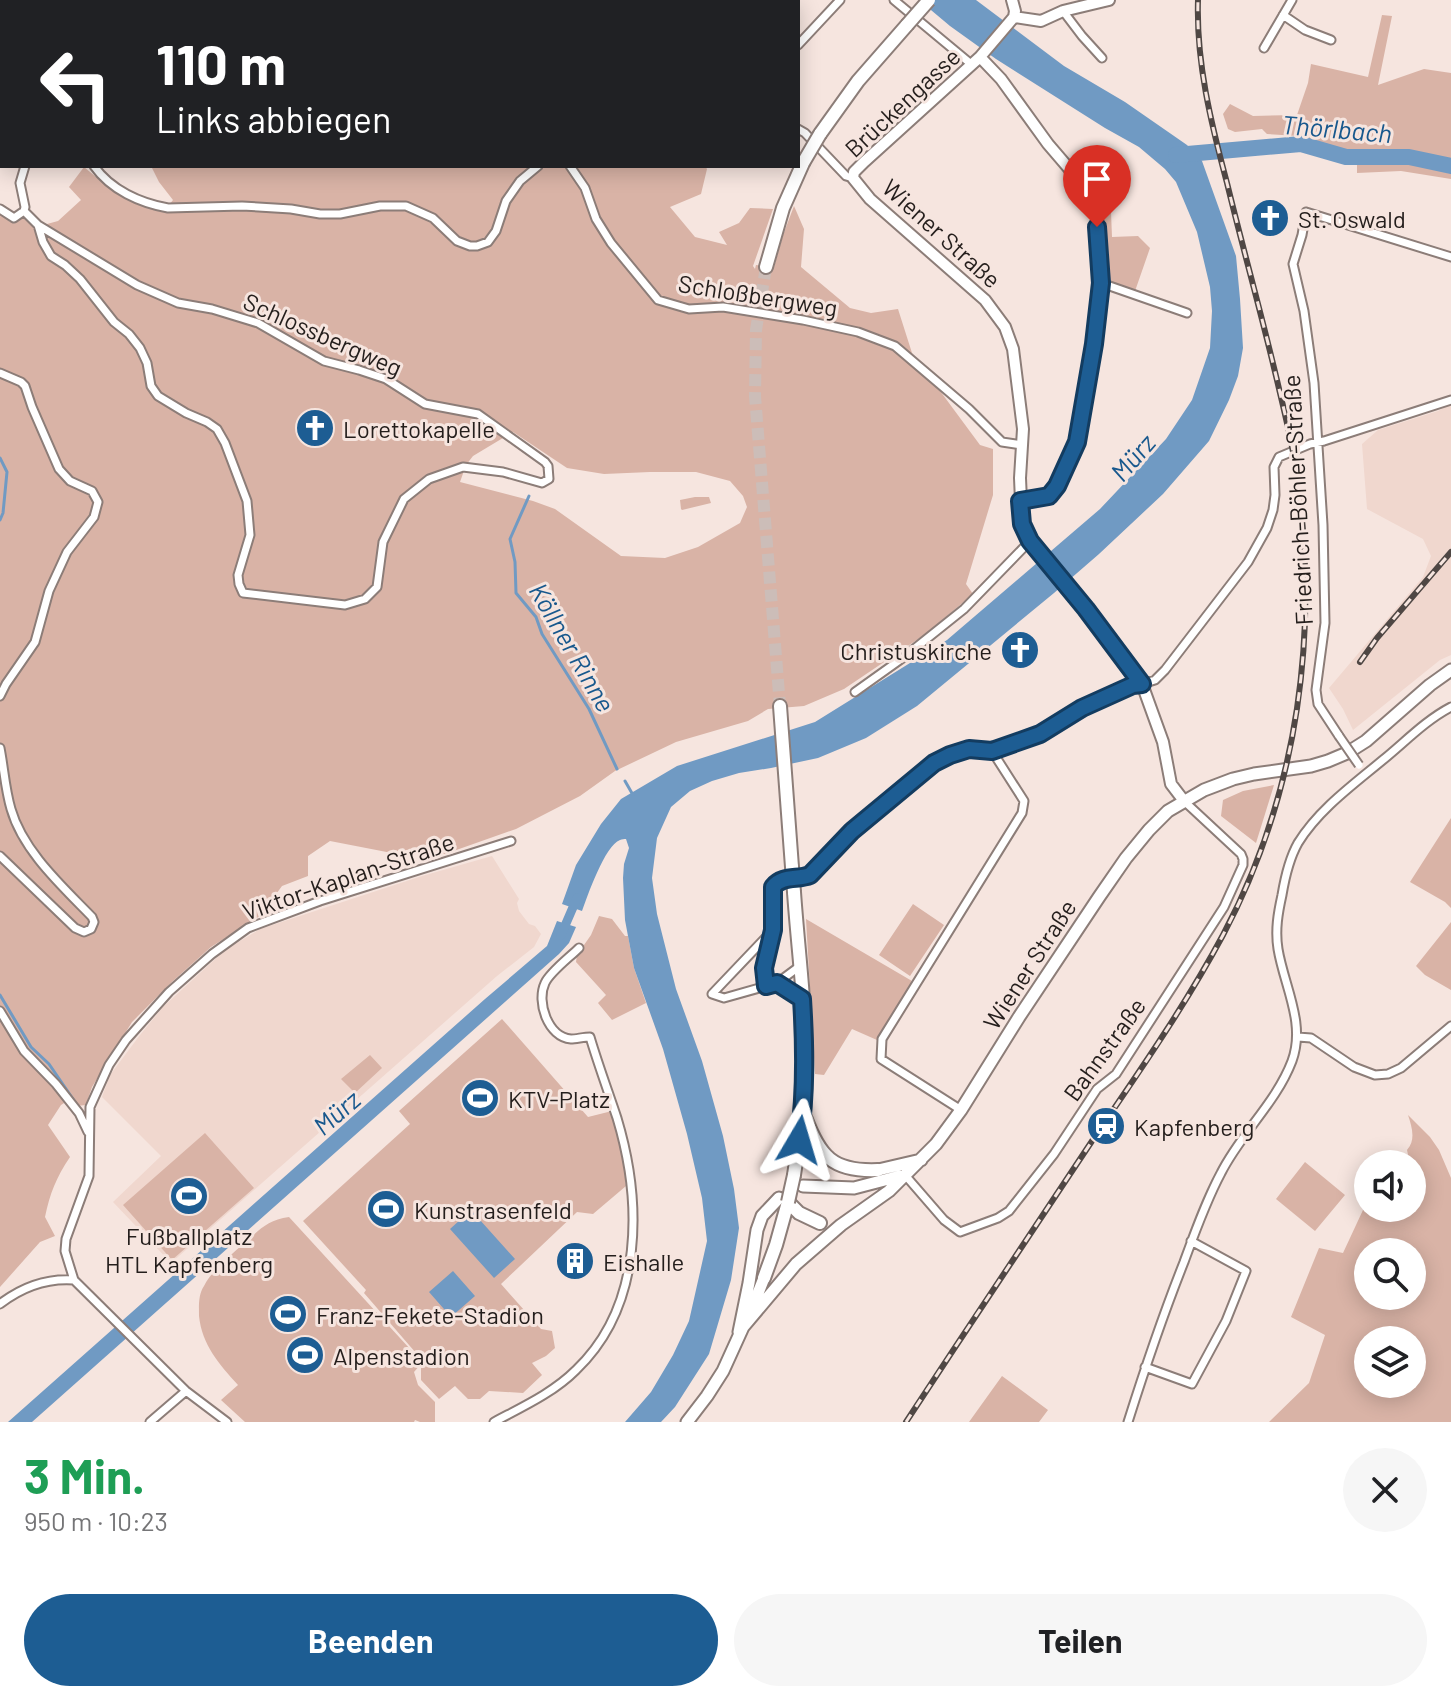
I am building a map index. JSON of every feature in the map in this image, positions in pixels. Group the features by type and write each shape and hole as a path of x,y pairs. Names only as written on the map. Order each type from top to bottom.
{"highway":[{"path":"766,267 783,208 820,134 858,81 929,0"},
{"path":"764,1278 776,1245 784,1200 806,1139 803,1113 805,1048 780,706"},
{"path":"806,1139 837,1164 863,1171 878,1170"},
{"path":"784,1200 799,1213 820,1223"}],"main road":[{"name":"Wiener Straße","path":"905,1175 936,1144 961,1110 1126,858 1168,811 1233,779 1311,766 1347,753 1366,741 1451,670"},
{"path":"878,1170 921,1159"},
{"path":"803,1186 854,1188 905,1175"},
{"path":"743,1327 796,1264 905,1175"},
{"path":"736,1343 757,1230 762,1216 784,1200"},
{"path":"820,1223 841,1225"},
{"path":"687,1422 723,1371 764,1278"}],"street":[{"path":"800,43 840,0"},
{"path":"894,0 1001,79 1048,144 1096,200 1101,283 1077,442 1057,486 1049,496 1020,501"},
{"path":"1012,0 1014,17 1041,21 1063,11 1109,0"},
{"path":"1264,48 1292,0"},
{"path":"1063,11 1102,58"},
{"path":"1283,15 1305,30 1331,40"},
{"name":"Brückengasse","path":"853,178 854,172 864,162 976,61 1014,17"},
{"path":"800,130 846,176 853,178"},
{"path":"0,209 14,218 24,211 20,183 24,168"},
{"path":"96,168 116,189 168,208 242,206 340,214 380,206 406,206 433,218 457,241 470,246 488,242 496,231 506,201 520,181 536,168"},
{"name":"Schloßbergweg","path":"571,168 585,188 596,219 611,243 658,300 689,309 723,307 803,320 870,336 895,346 912,359 1002,442 1022,445"},
{"name":"Wiener Straße","path":"853,178 870,199 967,282 999,316 1005,327 1013,349 1023,429 1022,524 1030,541 1142,684 1163,742 1171,784 1184,801"},
{"name":"Schlossbergweg","path":"24,211 38,225 137,285 178,303 212,309 258,323 324,361 386,379 425,404 478,414 545,462 549,479 542,483 503,472 463,467 429,479 404,499 383,542 377,587 365,599 345,605 243,593 238,575 250,535 247,501 225,443 217,429 158,396 151,386 147,363 140,348 114,322 80,279 51,256 38,225"},
{"name":"Friedrich-Böhler-Straße","path":"1366,774 1318,704 1316,690 1325,623 1323,525 1314,383 1293,264 1306,212 1451,257"},
{"path":"1101,283 1187,313"},
{"path":"0,373 25,386 59,469 70,481 92,491 98,502 94,517 67,552 49,591 35,642 0,696"},
{"path":"766,986 764,968 773,930 772,892 776,883 810,875 852,831 934,763 969,749 992,751 1040,734 1082,708 1133,685 1155,680 1248,562 1267,528 1273,510 1274,467 1279,457 1316,442 1451,400"},
{"path":"855,692 964,609 1030,541"},
{"path":"1128,1422 1191,1241 1221,1171 1285,1078 1293,1057 1298,1037 1296,1021 1276,934 1291,859 1299,842 1328,807 1433,718 1451,707"},
{"path":"0,748 11,809 17,825 56,881 92,917 94,922 91,929 84,932 75,928 0,856"},
{"path":"961,1110 881,1059 882,1039 1022,813 1024,801 992,751"},
{"name":"Bahnstraße","path":"905,1175 944,1220 960,1232 998,1218 1013,1205 1054,1154 1097,1089 1116,1074 1224,907 1243,865 1241,854 1184,801"},
{"name":"Viktor-Kaplan-Straße","path":"74,1280 65,1251 66,1239 89,1176 90,1107 109,1065 126,1040 169,992 248,928 320,901 511,841"},
{"path":"773,930 712,994 724,998 777,983 799,961"},
{"path":"494,1422 541,1396 576,1370 598,1343 614,1316 625,1288 632,1254 633,1209 627,1163 617,1120 590,1037 569,1039 558,1034 550,1025 542,1005 545,982 579,948"},
{"path":"777,983 802,999"},
{"path":"0,1011 24,1051 79,1113 89,1135"},
{"path":"1298,1037 1311,1038 1354,1067 1375,1075 1388,1074 1401,1068 1451,1026"},
{"path":"1145,1367 1192,1384 1242,1285 1246,1271 1191,1241"},
{"path":"0,1304 14,1293 34,1285 57,1279 74,1280 186,1391 227,1422"},
{"path":"150,1422 186,1391"}],"shaded area":[{"path":"1382,15 1392,16 1378,85 1424,69 1451,73 1451,179 1401,171 1357,173 1357,150 1339,150 1298,136 1267,134 1262,129 1235,132 1228,129 1223,114 1230,104 1253,116 1297,115 1311,64 1368,77"},
{"path":"83,168 113,191 165,210 173,200 152,168 706,168 701,194 670,207 695,237 727,245 719,232 739,223 750,208 773,209 753,266 755,269 756,265 774,267 794,206 804,229 801,267 850,308 871,313 898,309 912,353 980,445 993,449 993,495 966,584 973,594 927,633 844,689 804,706 768,709 748,721 676,742 615,771 580,796 516,829 445,854 397,854 330,841 308,856 308,876 282,886 260,916 211,947 132,1022 92,1087 86,1105 76,1106 72,1098 61,1105 48,1125 70,1157 54,1186 45,1217 55,1236 40,1242 0,1287 0,213 10,222 27,217 36,227 58,221 81,200 69,187","holes":["513,432 567,468 604,474 696,472 730,481 743,496 747,507 740,523 698,547 665,558 621,556 555,509 460,482 473,456"]},
{"path":"1099,206 1111,212 1112,237 1138,236 1150,248 1134,294 1105,285"},
{"path":"1451,404 1451,655 1440,660 1353,730 1329,688 1423,577 1431,556 1423,539 1367,509 1362,444 1378,430"},
{"path":"709,497 711,503 681,509 680,500"},
{"path":"1274,785 1256,843 1221,816 1223,800 1243,791"},
{"path":"1451,818 1451,908 1410,882"},
{"path":"492,856 519,899 519,911 541,934 534,947 497,976 171,1263 113,1202 161,1156 102,1097 110,1075 140,1035 163,1007 225,950 260,929"},
{"path":"913,904 944,925 910,976 879,955"},
{"path":"599,916 612,919 628,936 634,968 646,1003 612,1020 598,1003 606,995 576,962"},
{"path":"806,919 912,981 877,1040 852,1029 824,1075 815,1074"},
{"path":"1451,922 1451,990 1416,966"},
{"path":"502,1019 588,1117 612,1111 626,1186 593,1214 577,1212 501,1284 541,1329 552,1331 555,1348 532,1363 542,1375 523,1393 489,1391 480,1399 468,1399 455,1386 439,1399 421,1380 421,1364 414,1372 418,1385 435,1402 435,1422 245,1422 221,1400 238,1385 218,1362 204,1336 199,1316 200,1297 207,1280 221,1264 274,1221 289,1217 422,1362 364,1293 366,1290 303,1221 410,1124 399,1111"},
{"path":"370,1055 382,1068 355,1093 341,1079"},
{"path":"1408,1115 1439,1150 1451,1178 1451,1422 1269,1422 1309,1383 1325,1335 1291,1317 1319,1248 1343,1253 1357,1222 1426,1222 1426,1150 1407,1150 1412,1129"},
{"name":"Fußballplatz HTL Kapfenberg","path":"205,1133 254,1188 172,1260 123,1205"},
{"path":"1305,1162 1345,1195 1315,1231 1276,1199"},
{"path":"1002,1376 1048,1410 1039,1422 969,1422"}],"water":[{"path":"919,0 976,0 1064,66 1125,102 1187,145 1202,161 1236,256 1243,348 1238,376 1209,441 1163,494 1054,593 917,706 866,738 818,758 712,781 690,791 671,807 657,838 652,878 657,914 676,989 702,1061 723,1136 739,1228 731,1280 709,1354 675,1407 661,1422 625,1422 651,1392 689,1321 707,1241 702,1198 687,1134 663,1049 634,968 625,920 623,878 629,848 626,839 614,844 608,851 582,911 562,904 576,865 601,824 621,799 677,766 815,722 947,640 1100,509 1166,439 1192,400 1210,348 1210,287 1197,232 1176,182 1139,147 996,59"},
{"name":"Mürz","path":"557,921 576,927 569,943 559,954 32,1422 8,1422 547,946"},
{"path":"471,1210 515,1259 494,1278 450,1229"},
{"path":"453,1271 475,1296 451,1317 429,1292"}],"pier":[{"path":"1048,549 1074,581 1062,591 1035,559"}],"waterway":[{"name":"Thörlbach","path":"1176,155 1301,144 1346,157 1409,157 1451,166"},
{"path":"0,458 7,472 0,520"},
{"name":"Köllner Rinne","path":"529,496 510,539 515,562 516,593 536,617 542,634 589,709 617,769"},
{"name":"Köllner Rinne","path":"625,781 633,795"},
{"name":"Mürz","path":"561,935 577,898"},
{"path":"0,995 31,1047 49,1064 75,1102"},
{"path":"171,1265 180,1274"}],"tunnel":[{"path":"766,267 756,330 755,396 780,706"}],"railway":[{"path":"906,1422 1193,987 1223,935 1249,880 1270,824 1286,767 1297,708 1303,649 1303,529 1289,431 1210,115 1199,46 1198,0"},
{"path":"1360,662 1451,552"}],"place":[{"name":"St. Oswald","path":"1270,218"},
{"name":"Lorettokapelle","path":"315,428"},
{"name":"Christuskirche","path":"1020,650"},
{"name":"KTV-Platz","path":"480,1098"},
{"name":"Kapfenberg","path":"1106,1126"},
{"name":"Fußballplatz HTL Kapfenberg","path":"189,1196"},
{"name":"Kunstrasenfeld","path":"386,1209"},
{"name":"Eishalle","path":"575,1261"},
{"name":"Franz-Fekete-Stadion","path":"288,1314"},
{"name":"Alpenstadion","path":"305,1355"}],"route":[{"path":"799,1140 805,1081 802,999 777,983 766,986 764,968 772,939 772,892 776,883 810,875 852,831 934,763 969,749 992,751 1040,734 1082,708 1133,685 1142,684 1030,541 1021,514 1020,501 1049,496 1057,486 1077,442 1101,283 1097,227"}]}
